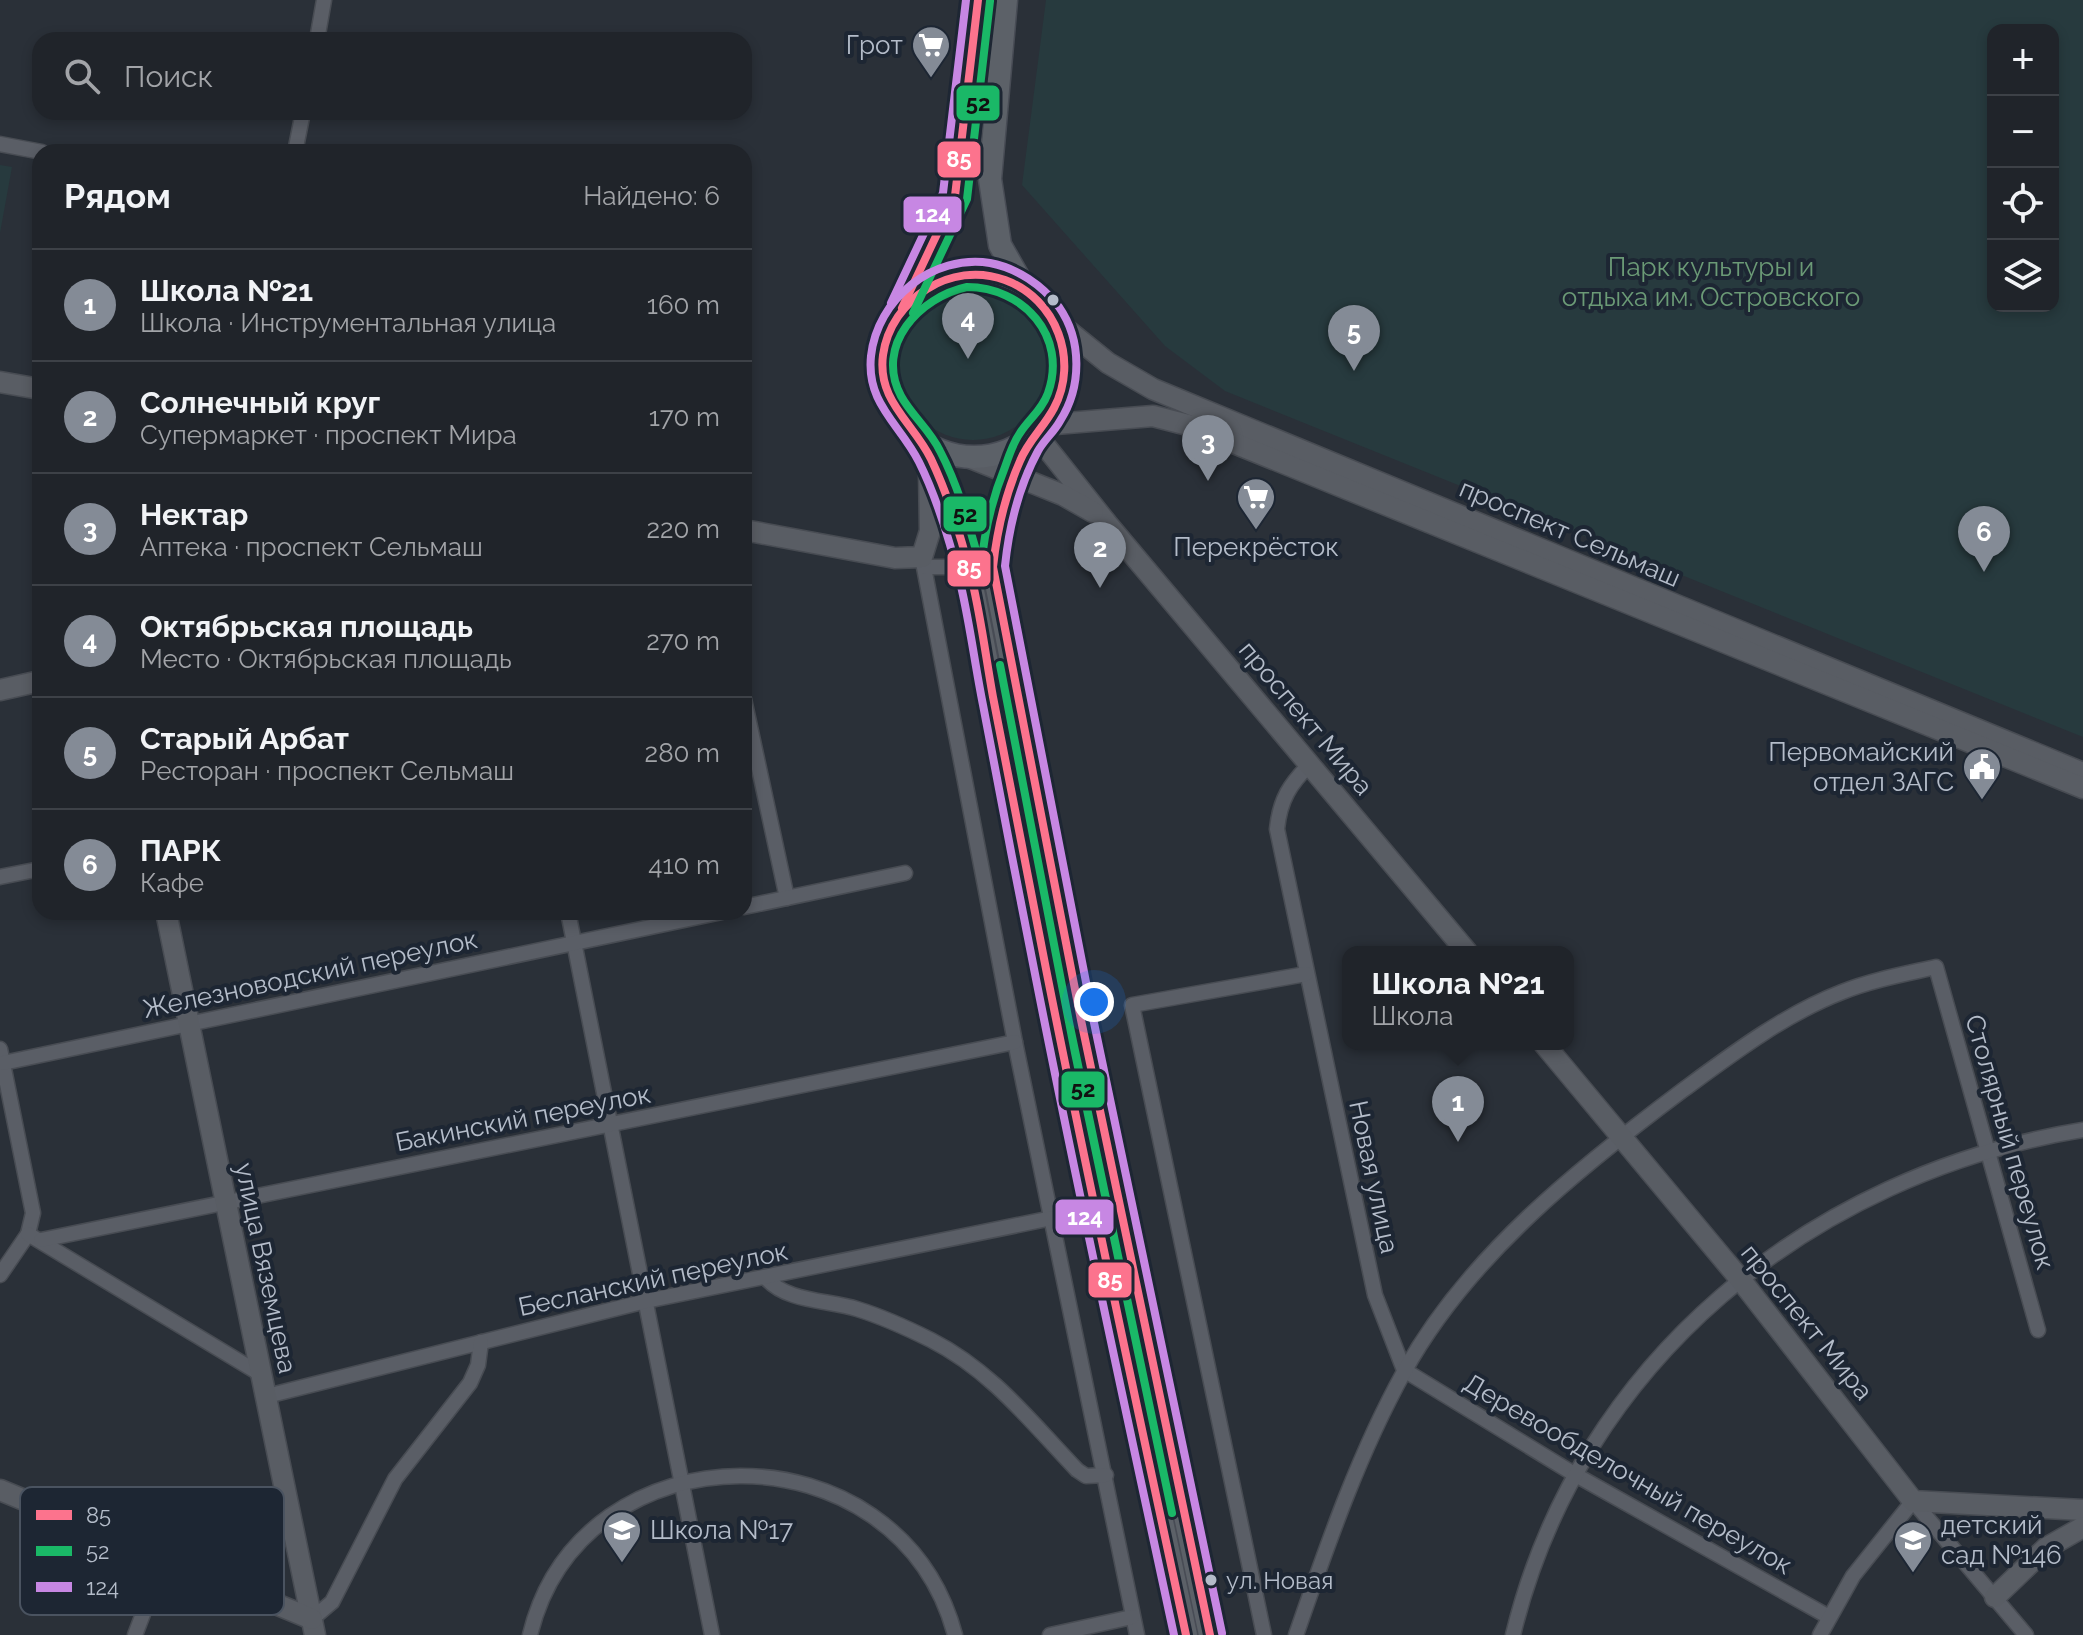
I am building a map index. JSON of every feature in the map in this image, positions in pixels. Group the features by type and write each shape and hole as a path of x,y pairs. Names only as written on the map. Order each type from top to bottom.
{"main road":[{"path":"978,0 955,196 888,333 882,374 892,408 906,428 922,442 945,453 968,457 1010,450 1036,432"},
{"path":"1006,0 990,179 1000,245 1025,290 1051,317 1063,346 1065,374 1060,395 1036,432 1015,474 995,533 995,582 1081,1020 1210,1635"},
{"path":"902,308 933,283 964,274 1002,279 1025,290"},
{"path":"922,442 968,567 1057,1024 1186,1635"}],"street":[{"path":"318,32 324,0"},
{"path":"297,144 301,120"},
{"path":"0,144 32,150"},
{"name":"проспект Сельмаш","path":"1051,317 1108,363 1153,389 2083,773"},
{"path":"0,382 32,388"},
{"name":"проспект Сельмаш","path":"1036,432 1153,416 1192,426 2083,788"},
{"name":"проспект Мира","path":"1036,432 1103,518 1462,946"},
{"name":"проспект Мира","path":"968,457 1015,474 1103,518"},
{"path":"932,463 927,475 930,531 924,562 1015,1042 1137,1635"},
{"path":"752,531 895,558 968,567"},
{"path":"0,690 32,683"},
{"path":"752,736 787,898"},
{"name":"Новая улица","path":"1311,763 1289,785 1279,806 1277,829 1375,1295 1404,1370"},
{"path":"0,877 32,871"},
{"path":"752,905 905,873"},
{"name":"улица Вяземцева","path":"168,920 313,1627"},
{"path":"570,920 712,1635"},
{"name":"Железноводский переулок","path":"1,1056 188,1025 684,920"},
{"name":"Столярный переулок","path":"1620,1136 1727,1058 1841,992 1936,967 1990,1150 2038,1330"},
{"path":"1264,1635 1132,1005 1306,974"},
{"name":"Бакинский переулок","path":"34,1237 612,1126 1015,1042"},
{"name":"проспект Мира","path":"1549,1050 1740,1279 1913,1501 2026,1635"},
{"path":"0,1275 34,1237 33,1213 1,1056"},
{"path":"1513,1635 1537,1557 1574,1474 1618,1405 1681,1331 1740,1279 1857,1204 1945,1163 2083,1130"},
{"path":"1296,1635 1354,1477 1404,1370 1433,1324 1491,1256 1620,1136"},
{"name":"Бесланский переулок","path":"267,1396 646,1301 1052,1218"},
{"path":"34,1237 262,1375"},
{"path":"766,1278 775,1289 855,1308 934,1342 1002,1389 1077,1470 1086,1476 1106,1475"},
{"path":"284,1613 313,1627 332,1602 395,1479 470,1383 478,1365 481,1342"},
{"name":"Деревообделочный переулок","path":"1404,1370 1574,1474 1829,1617"},
{"path":"530,1635 552,1582 577,1547 608,1519 650,1494 717,1475 771,1476 806,1483 844,1499 876,1519 909,1550 936,1587 955,1635"},
{"path":"0,1490 20,1498"},
{"path":"1820,1635 1868,1555 1913,1501 2083,1510"},
{"path":"2038,1510 2047,1529 2046,1548"},
{"path":"1995,1597 2046,1548 2083,1527"},
{"path":"135,1635 143,1615"},
{"path":"1050,1635 1132,1617"}],"green space":[{"name":"Парк культуры и отдыха им. Островского","path":"1046,0 2083,0 2083,737 1225,391 1165,346 1022,185"},
{"path":"0,165 12,167 0,233"},
{"path":"973,290 1002,296 1026,312 1042,336 1048,365 1042,394 1026,418 1002,434 973,440 944,434 920,418 904,394 898,365 904,336 920,312 944,296"}],"transit line":[{"name":"124","path":"891,303 943,193 966,0"},
{"name":"85","path":"902,308 955,196 978,0"},
{"name":"52","path":"913,313 967,199 990,1"},
{"name":"124","path":"1174,1635 1052,1061 961,586 926,477 879,401 871,373 875,335 896,299 929,273 969,262 1000,265 1037,285 1067,320 1075,349 1072,393 1060,421 1038,451 1025,478 1012,522 1005,566 1093,1018 1222,1633"},
{"name":"85","path":"1186,1635 1064,1057 972,580 938,473 885,385 883,355 888,335 898,317 911,301 927,289 964,275 985,275 1023,289 1050,316 1063,352 1061,390 1054,408 1023,454 1015,474 1002,513 993,567 1081,1020 1210,1635"},
{"name":"52","path":"967,287 987,289 1023,306 1046,334 1052,352 1053,372 1048,393 1015,441 996,491 986,529 981,568 953,479 936,443 901,396 894,377 893,359 906,326 918,312 950,292 967,287"},
{"name":"52","path":"1000,665 1069,1022 1172,1513 1075,1053 1000,665"}],"place":[{"name":"Грот","path":"931,79"},
{"name":"Октябрьская площадь","path":"968,359"},
{"name":"Старый Арбат","path":"1354,371"},
{"name":"Нектар","path":"1208,481"},
{"name":"Перекрёсток","path":"1256,531"},
{"name":"ПАРК","path":"1984,572"},
{"name":"Солнечный круг","path":"1100,588"},
{"name":"Первомайский отдел ЗАГС","path":"1982,801"},
{"name":"Школа №21","path":"1458,1142"},
{"name":"Школа №17","path":"622,1564"},
{"name":"детский сад №146","path":"1913,1574"},
{"name":"ул. Новая","path":"1211,1580"}]}
